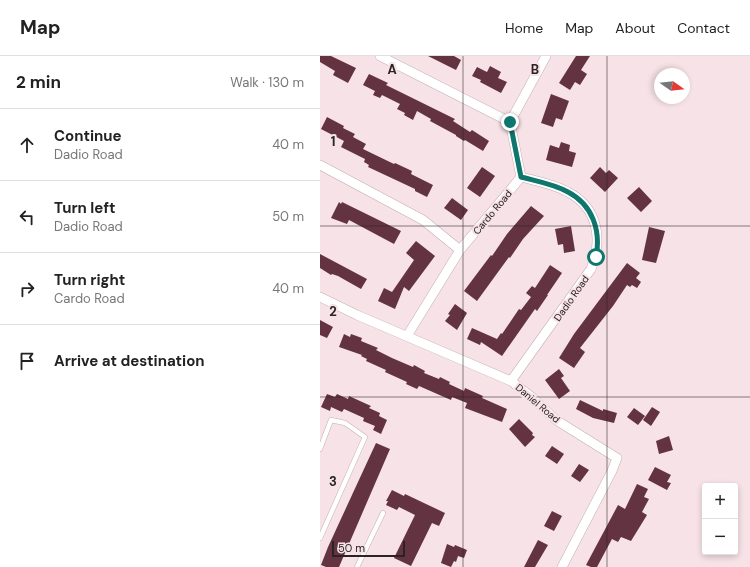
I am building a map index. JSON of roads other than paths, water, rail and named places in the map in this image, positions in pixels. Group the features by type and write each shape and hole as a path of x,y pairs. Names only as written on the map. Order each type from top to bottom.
{"street":[{"path":"380,56 510,122"},
{"path":"521,177 510,122 546,56"},
{"path":"320,165 423,220 460,250"},
{"name":"Cardo Road","path":"407,336 460,250 521,177"},
{"name":"Dadio Road","path":"511,382 591,269 596,257 598,245 595,225 586,205 568,191 521,177"},
{"name":"Daniel Road","path":"320,297 357,315 511,382 533,398 556,420 617,458 612,471 562,567"}],"lane":[{"path":"320,449 331,420 345,423 365,437 320,538"},
{"path":"357,567 383,512"}]}
